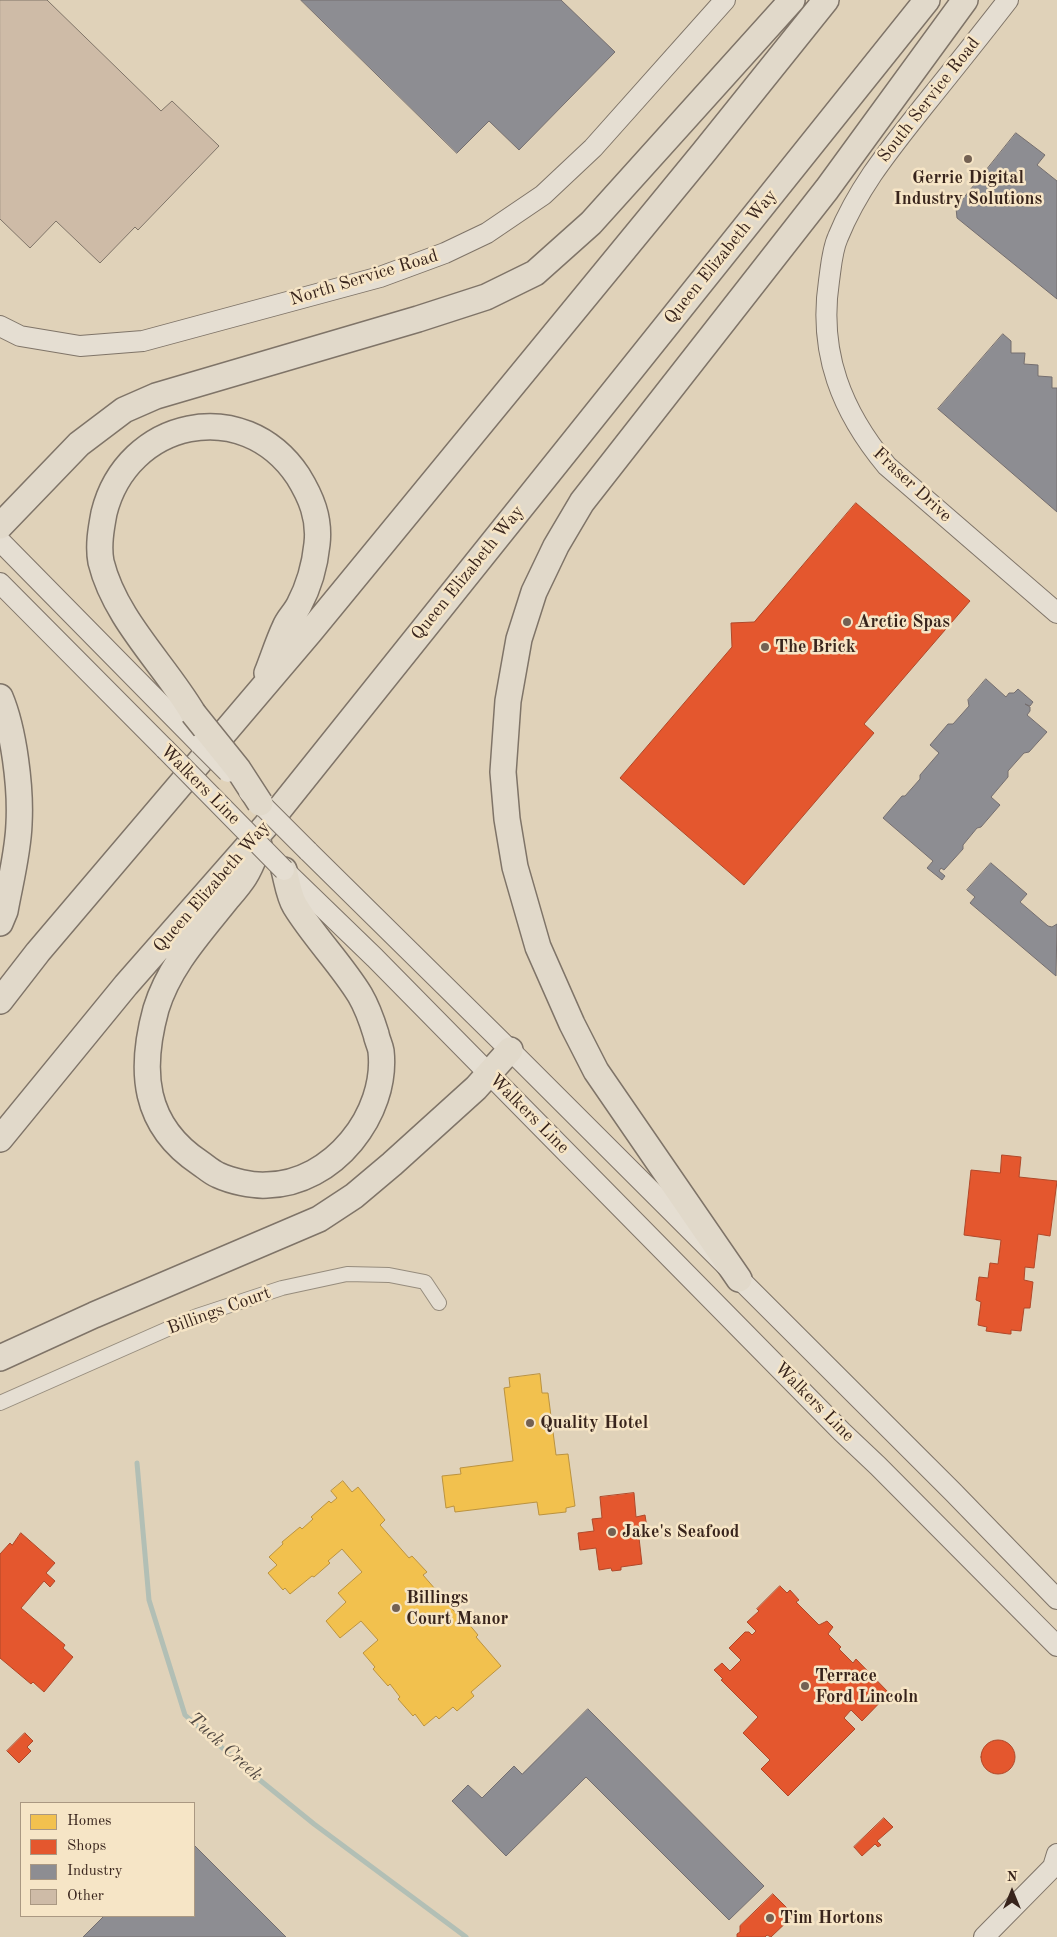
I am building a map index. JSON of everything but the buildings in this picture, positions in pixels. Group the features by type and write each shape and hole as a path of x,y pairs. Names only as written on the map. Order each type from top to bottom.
{"highway":[{"path":"0,526 79,444 124,410 156,396 478,300 535,273 591,223 792,0"},
{"path":"38,952 310,632 704,152 826,0"},
{"name":"Queen Elizabeth Way","path":"0,1139 927,0"},
{"path":"739,1279 596,1071 572,1024 538,947 515,867 507,819 503,772 508,701 519,639 534,592 556,546 582,502 827,189 965,0"},
{"path":"0,1001 38,952 264,678 286,626 299,605 314,566 317,518 308,493 286,460 259,438 228,428 208,427 187,430 164,437 140,453 118,477 107,504 100,531 101,561 114,594 130,625 193,713 238,769 265,812 246,876 182,956 168,980 157,1007 146,1059 148,1086 162,1127 175,1144 217,1175 267,1185 292,1181 311,1174 333,1159 354,1140 367,1120 376,1095 380,1075 381,1050 361,996 294,904 284,870"},
{"path":"0,696 11,737 17,773 19,825 5,911 0,923"},
{"path":"0,1358 94,1315 319,1219 354,1196 392,1164 476,1088 510,1050"}],"main road":[{"name":"North Service Road","path":"0,326 20,336 80,346 144,341 380,277 445,253 487,233 543,195 593,148 725,0"},
{"name":"South Service Road","path":"854,204 874,168 1008,0"},
{"name":"Fraser Drive","path":"854,204 837,238 827,295 826,326 838,387 868,442 888,466 1057,613"},
{"name":"Walkers Line","path":"0,540 265,812 308,851 510,1050 1057,1598"},
{"name":"Walkers Line","path":"0,583 284,870 375,958 842,1432 1057,1646"},
{"path":"984,1937 1056,1862"}],"street":[{"name":"Billings Court","path":"0,1403 197,1316 282,1288 347,1274 389,1275 425,1282 439,1303"}],"waterway":[{"name":"Tuck Creek","path":"137,1463 149,1600 185,1715 245,1768 314,1824 466,1937"}],"place":[{"name":"Gerrie Digital Industry Solutions","path":"968,159"},
{"name":"Arctic Spas","path":"847,622"},
{"name":"The Brick","path":"765,647"},
{"name":"Quality Hotel","path":"530,1423"},
{"name":"Jake's Seafood","path":"612,1532"},
{"name":"Billings Court Manor","path":"396,1608"},
{"name":"Terrace Ford Lincoln","path":"805,1686"},
{"name":"Tim Hortons","path":"770,1918"}]}
